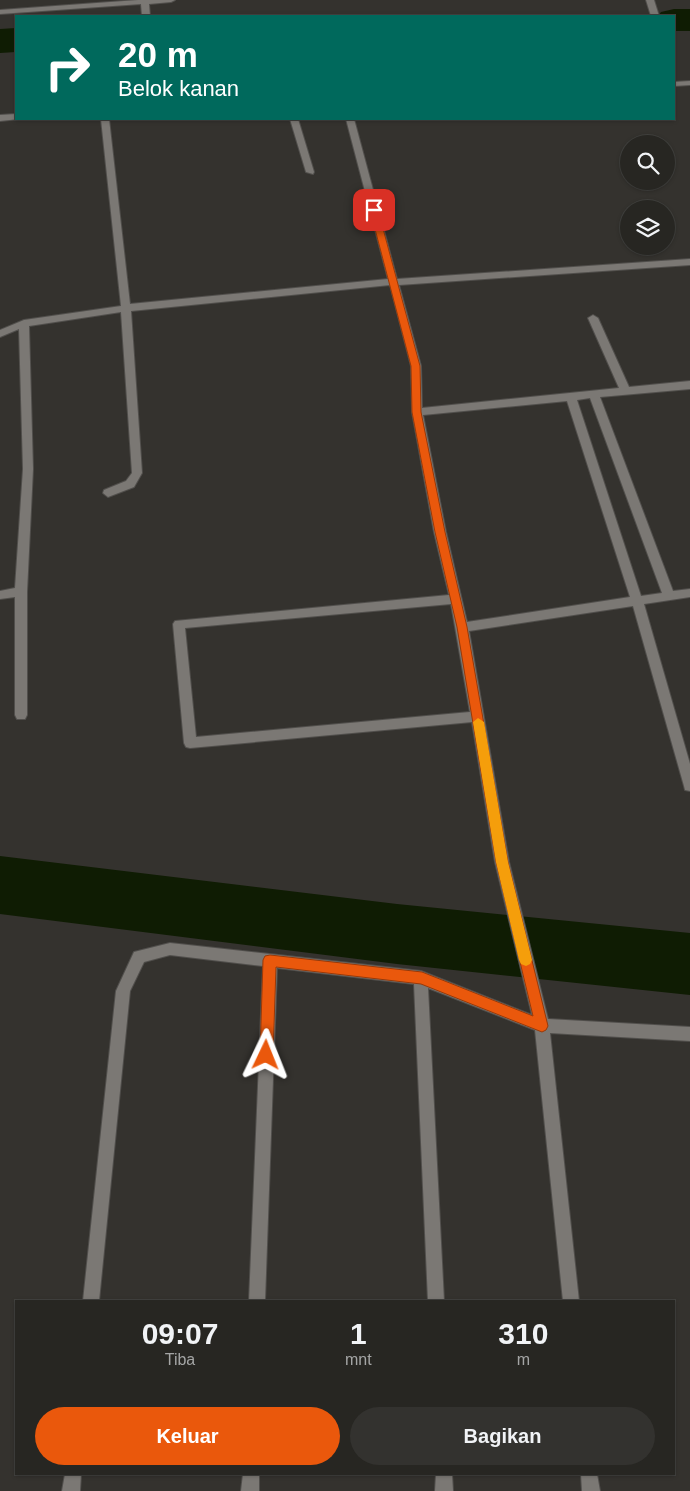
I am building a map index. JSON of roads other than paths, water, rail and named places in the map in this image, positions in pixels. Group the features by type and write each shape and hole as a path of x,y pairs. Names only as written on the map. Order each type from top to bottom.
{"street":[{"path":"0,12 171,0"},
{"path":"145,1 146,15"},
{"path":"675,84 690,83"},
{"path":"0,118 15,117"},
{"path":"105,120 126,308 137,473 130,484 108,493"},
{"path":"294,120 310,172"},
{"path":"350,120 416,366 417,412 440,532 462,627 502,862 542,1026 571,1300"},
{"path":"0,334 24,323 126,308 394,282 690,262"},
{"path":"593,318 626,392"},
{"path":"21,715 21,592 28,469 24,323"},
{"path":"417,412 690,386"},
{"path":"594,396 669,595"},
{"path":"571,398 637,600 690,786"},
{"path":"0,595 21,592"},
{"path":"462,627 690,593"},
{"path":"456,599 179,624 190,743 477,716"},
{"path":"91,1300 123,991 139,957 170,949 422,978 542,1026 690,1034"},
{"path":"257,1300 270,960"},
{"path":"422,978 436,1300"},
{"path":"71,1491 73,1475"},
{"path":"250,1475 250,1491"},
{"path":"444,1475 444,1491"},
{"path":"589,1475 591,1491"}],"waterway":[{"path":"675,20 690,20"},
{"path":"0,41 15,40"},
{"path":"0,885 397,934 690,964"}]}
